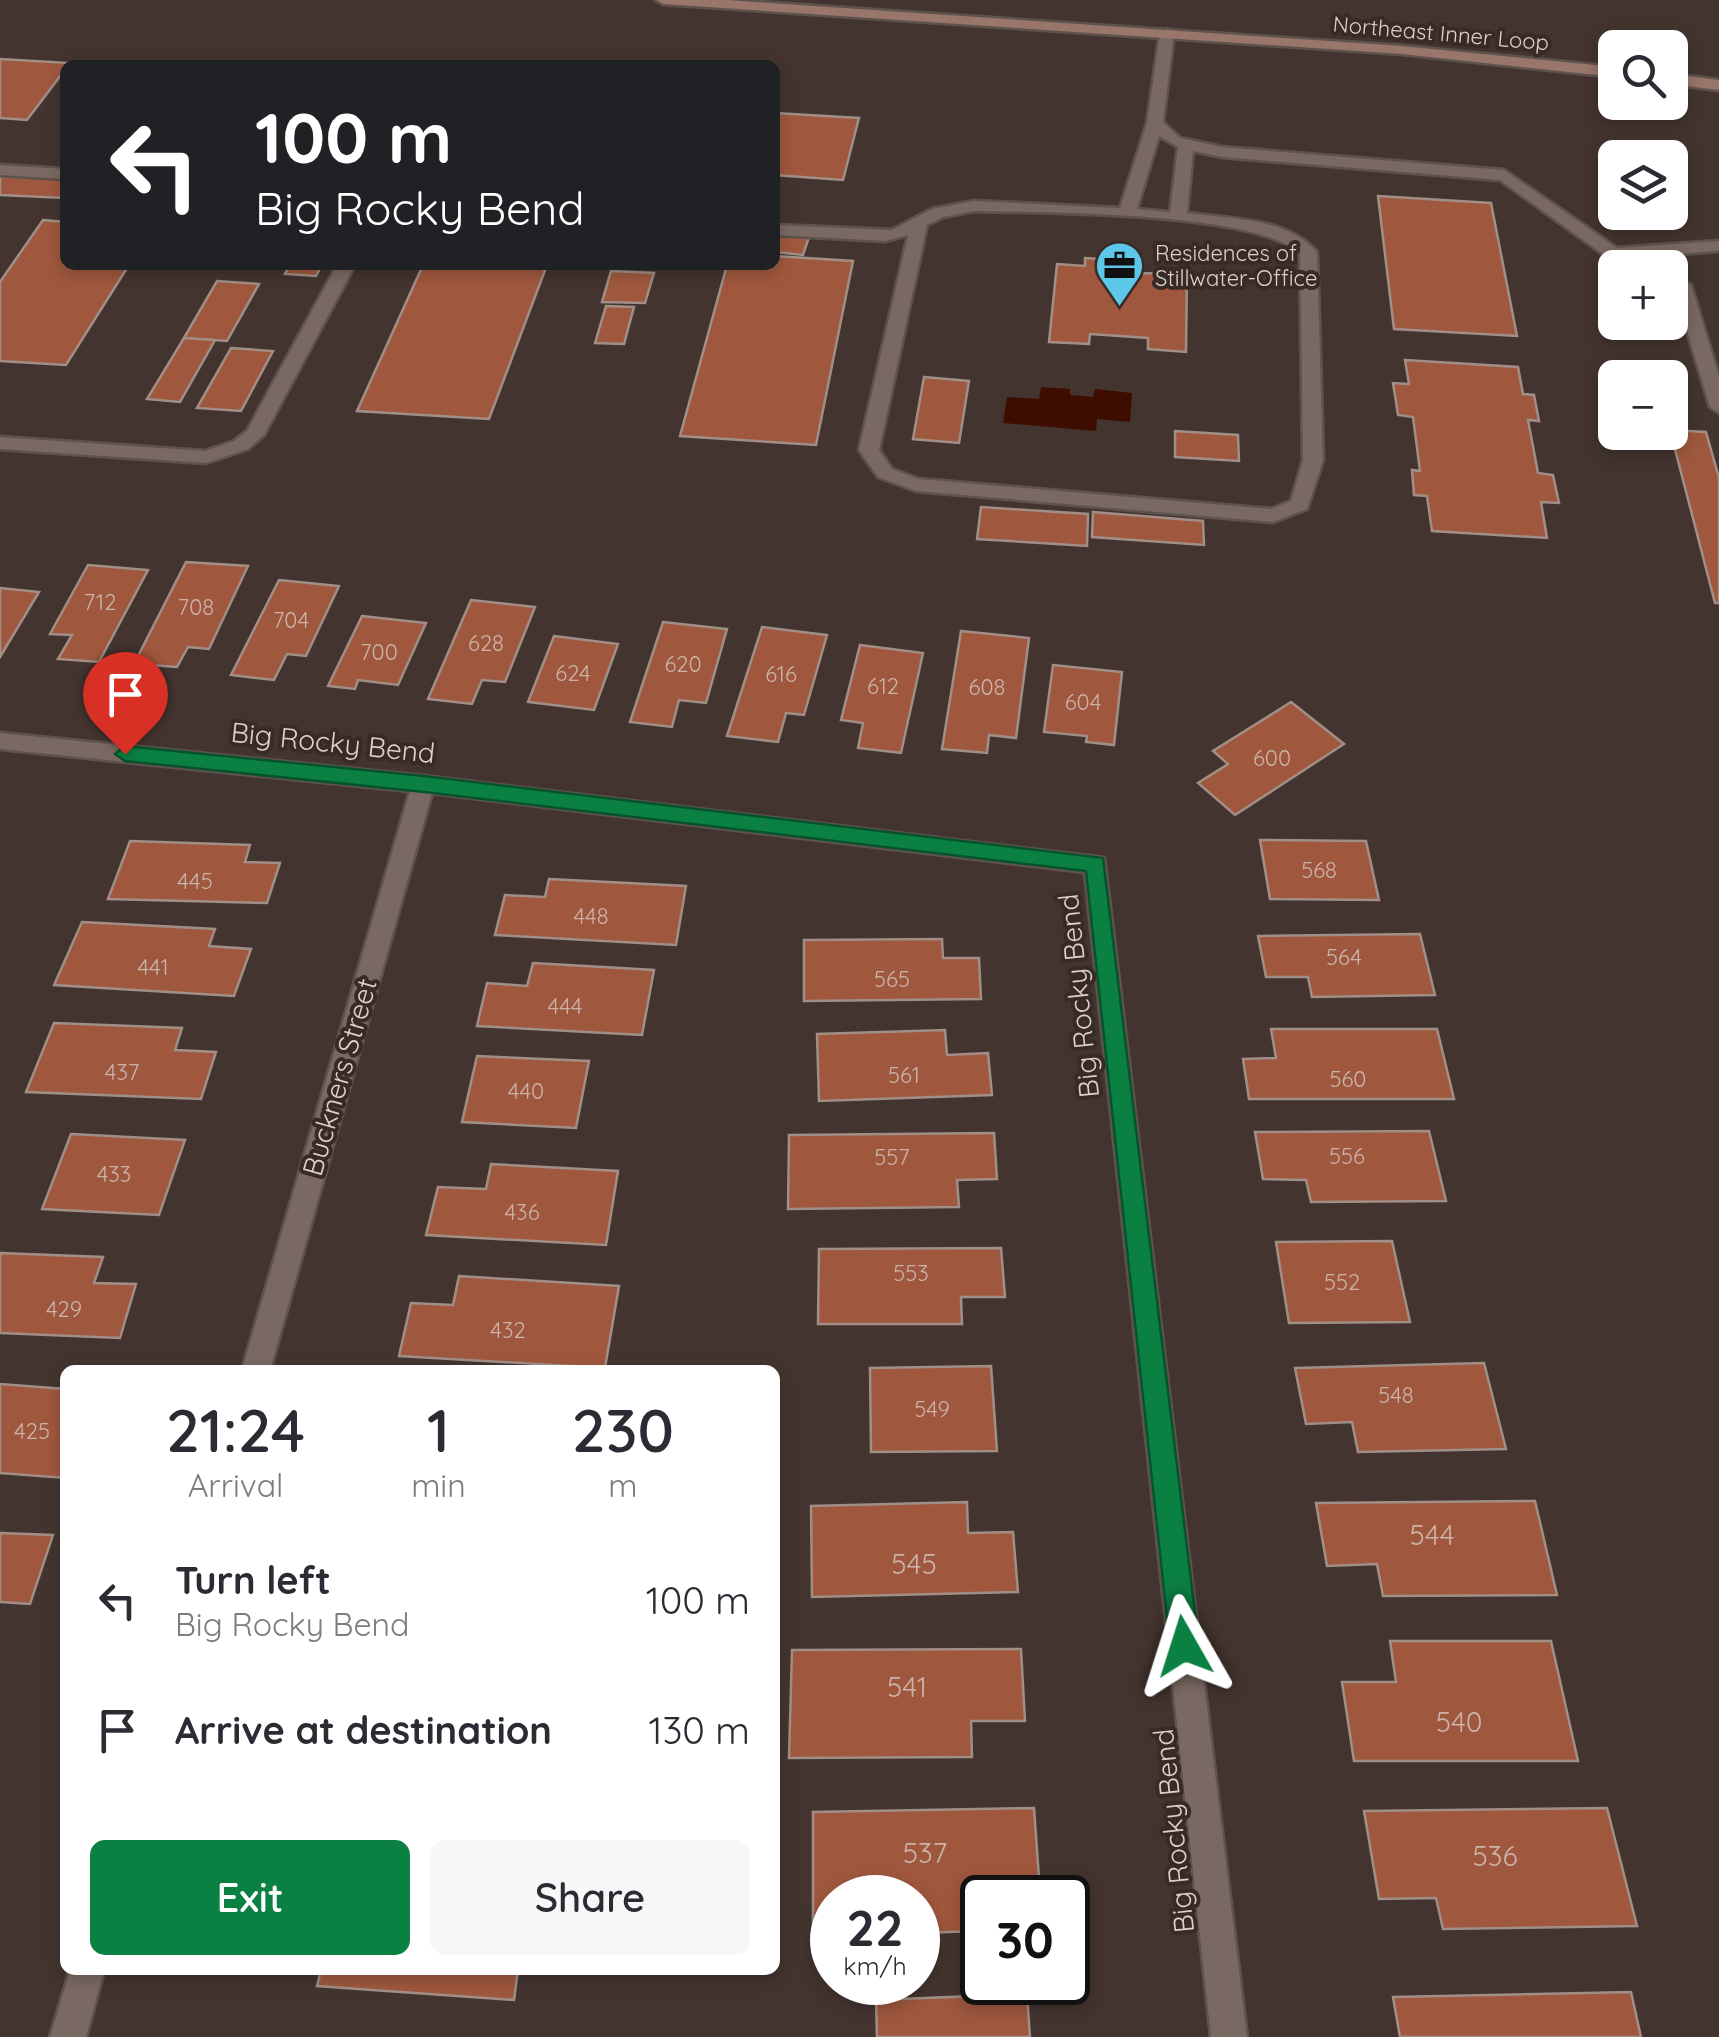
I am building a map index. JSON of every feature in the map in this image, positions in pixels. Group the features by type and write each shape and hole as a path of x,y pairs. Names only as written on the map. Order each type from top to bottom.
{"main road":[{"name":"Northeast Inner Loop","path":"663,0 1402,50 1598,70"},
{"path":"1688,81 1719,85"}],"street":[{"path":"1128,214 1155,123 1167,33"},
{"path":"1155,123 1175,142 1240,154 1504,175 1609,250"},
{"path":"1178,217 1186,145"},
{"path":"0,170 60,174"},
{"path":"780,230 863,238 896,235 938,213 974,206 1178,217 1262,228 1292,238 1308,252 1313,460 1300,506 1273,516 916,485 885,473 869,450 920,224"},
{"path":"1658,250 1719,246"},
{"path":"0,443 206,458 241,445 255,434 343,270"},
{"path":"1688,306 1719,407"},
{"name":"Big Rocky Bend","path":"0,741 424,784 1096,864 1229,2037"},
{"name":"Buckners Street","path":"257,1365 424,784"},
{"path":"68,2037 86,1975"}],"shaded area":[{"path":"1041,387 1070,389 1070,395 1093,397 1095,389 1132,393 1130,422 1097,419 1096,431 1003,423 1007,397 1039,399"}],"building":[{"path":"0,59 60,62 60,76 27,120 0,118"},
{"path":"780,113 859,118 843,180 780,175"},
{"path":"0,176 60,179 60,198 0,195"},
{"path":"1378,196 1491,203 1517,336 1394,329"},
{"path":"43,220 60,222 60,270 126,270 66,365 0,361 0,282"},
{"path":"780,234 809,237 803,255 780,253"},
{"path":"780,256 853,261 816,445 680,436 726,270 780,270"},
{"name":"Residences of Stillwater-Office","path":"1085,258 1129,261 1129,273 1187,274 1186,352 1148,349 1148,338 1090,334 1089,344 1049,342 1057,264 1085,266"},
{"path":"287,270 319,270 316,276 285,274"},
{"path":"421,270 545,270 489,419 357,411"},
{"path":"611,271 654,273 645,303 602,302"},
{"path":"217,281 259,284 227,341 184,338"},
{"path":"606,306 634,307 624,344 595,343"},
{"path":"184,338 215,340 180,402 147,399"},
{"path":"231,348 273,351 241,411 197,408"},
{"path":"1405,360 1518,367 1523,394 1534,395 1539,421 1528,420 1538,473 1553,475 1559,503 1541,502 1547,538 1432,531 1427,496 1414,495 1412,470 1420,471 1413,417 1398,415 1393,383 1409,384"},
{"path":"924,377 969,381 959,443 913,439"},
{"path":"1175,431 1238,435 1239,461 1175,457"},
{"path":"1688,431 1706,432 1719,478 1719,603 1715,603 1675,450 1688,450"},
{"path":"981,507 1088,514 1087,546 977,539"},
{"path":"1093,512 1203,521 1204,545 1092,537"},
{"path":"186,562 248,566 209,649 188,647 177,667 134,664"},
{"path":"88,565 148,570 99,662 58,659 72,635 50,634"},
{"path":"279,580 339,586 306,656 287,654 274,680 231,675"},
{"path":"0,588 39,592 0,657"},
{"path":"471,600 535,607 505,682 482,680 472,704 428,699"},
{"path":"362,616 426,623 398,685 358,680 355,689 328,686"},
{"path":"663,622 727,629 706,703 679,700 672,727 630,722"},
{"path":"762,627 827,635 804,715 786,713 778,742 727,736"},
{"path":"961,631 1029,638 1016,738 989,735 987,753 942,749"},
{"path":"554,636 618,644 594,710 528,702"},
{"path":"860,645 923,653 901,753 858,748 863,723 841,720"},
{"path":"1053,665 1122,672 1114,745 1086,742 1087,736 1044,732"},
{"path":"1291,702 1344,744 1235,815 1198,783 1228,764 1213,751"},
{"path":"1260,840 1366,841 1379,900 1270,899"},
{"path":"130,841 250,845 245,862 280,863 267,903 108,899"},
{"path":"549,879 686,886 676,945 495,935 505,895 545,897"},
{"path":"82,922 215,929 209,946 251,949 234,996 54,985"},
{"path":"1420,934 1435,995 1312,997 1308,977 1266,977 1258,936"},
{"path":"942,939 943,958 979,958 981,999 804,1001 804,940"},
{"path":"533,963 654,970 642,1035 477,1026 487,983 527,986"},
{"path":"54,1023 182,1028 175,1050 216,1052 201,1099 26,1092"},
{"path":"1271,1029 1437,1029 1454,1099 1249,1099 1243,1059 1276,1058"},
{"path":"945,1030 947,1055 988,1053 992,1095 819,1101 817,1034"},
{"path":"477,1056 589,1061 576,1128 462,1122"},
{"path":"1429,1131 1446,1201 1311,1202 1306,1180 1263,1179 1255,1132"},
{"path":"994,1133 997,1179 957,1180 959,1207 788,1209 789,1135"},
{"path":"71,1134 185,1140 159,1215 42,1209"},
{"path":"491,1164 618,1171 606,1245 426,1235 438,1187 486,1189"},
{"path":"1392,1241 1410,1322 1289,1323 1276,1242"},
{"path":"1001,1248 1005,1297 961,1297 962,1324 818,1324 819,1249"},
{"path":"0,1253 103,1257 94,1283 136,1284 120,1338 0,1333"},
{"path":"459,1276 619,1286 606,1365 399,1356 411,1303 453,1305"},
{"path":"1484,1363 1506,1449 1358,1452 1352,1422 1306,1424 1295,1368"},
{"path":"991,1366 997,1451 871,1452 870,1368"},
{"path":"0,1384 60,1389 60,1478 0,1473"},
{"path":"1535,1501 1557,1595 1383,1596 1377,1564 1327,1566 1316,1503"},
{"path":"967,1502 968,1533 1013,1532 1018,1592 812,1597 811,1506"},
{"path":"0,1533 53,1535 30,1604 0,1602"},
{"path":"1390,1641 1551,1641 1578,1761 1354,1761 1342,1682 1396,1682"},
{"path":"1021,1649 1025,1721 971,1721 972,1757 789,1758 792,1650"},
{"path":"1034,1808 1039,1875 960,1875 960,1932 940,1932 940,1875 813,1875 813,1812"},
{"path":"1607,1808 1637,1926 1443,1929 1436,1898 1379,1899 1364,1811"},
{"path":"320,1975 517,1975 514,2000 317,1986"},
{"path":"1631,1992 1641,2037 1400,2037 1393,1997"},
{"path":"940,1997 960,1997 960,2005 1028,2005 1030,2037 877,2037 876,2005 940,2005"}],"place":[{"name":"Residences of Stillwater-Office","path":"1120,308"}],"route":[{"path":"125,754 424,784 1096,864 1184,1646"}]}
